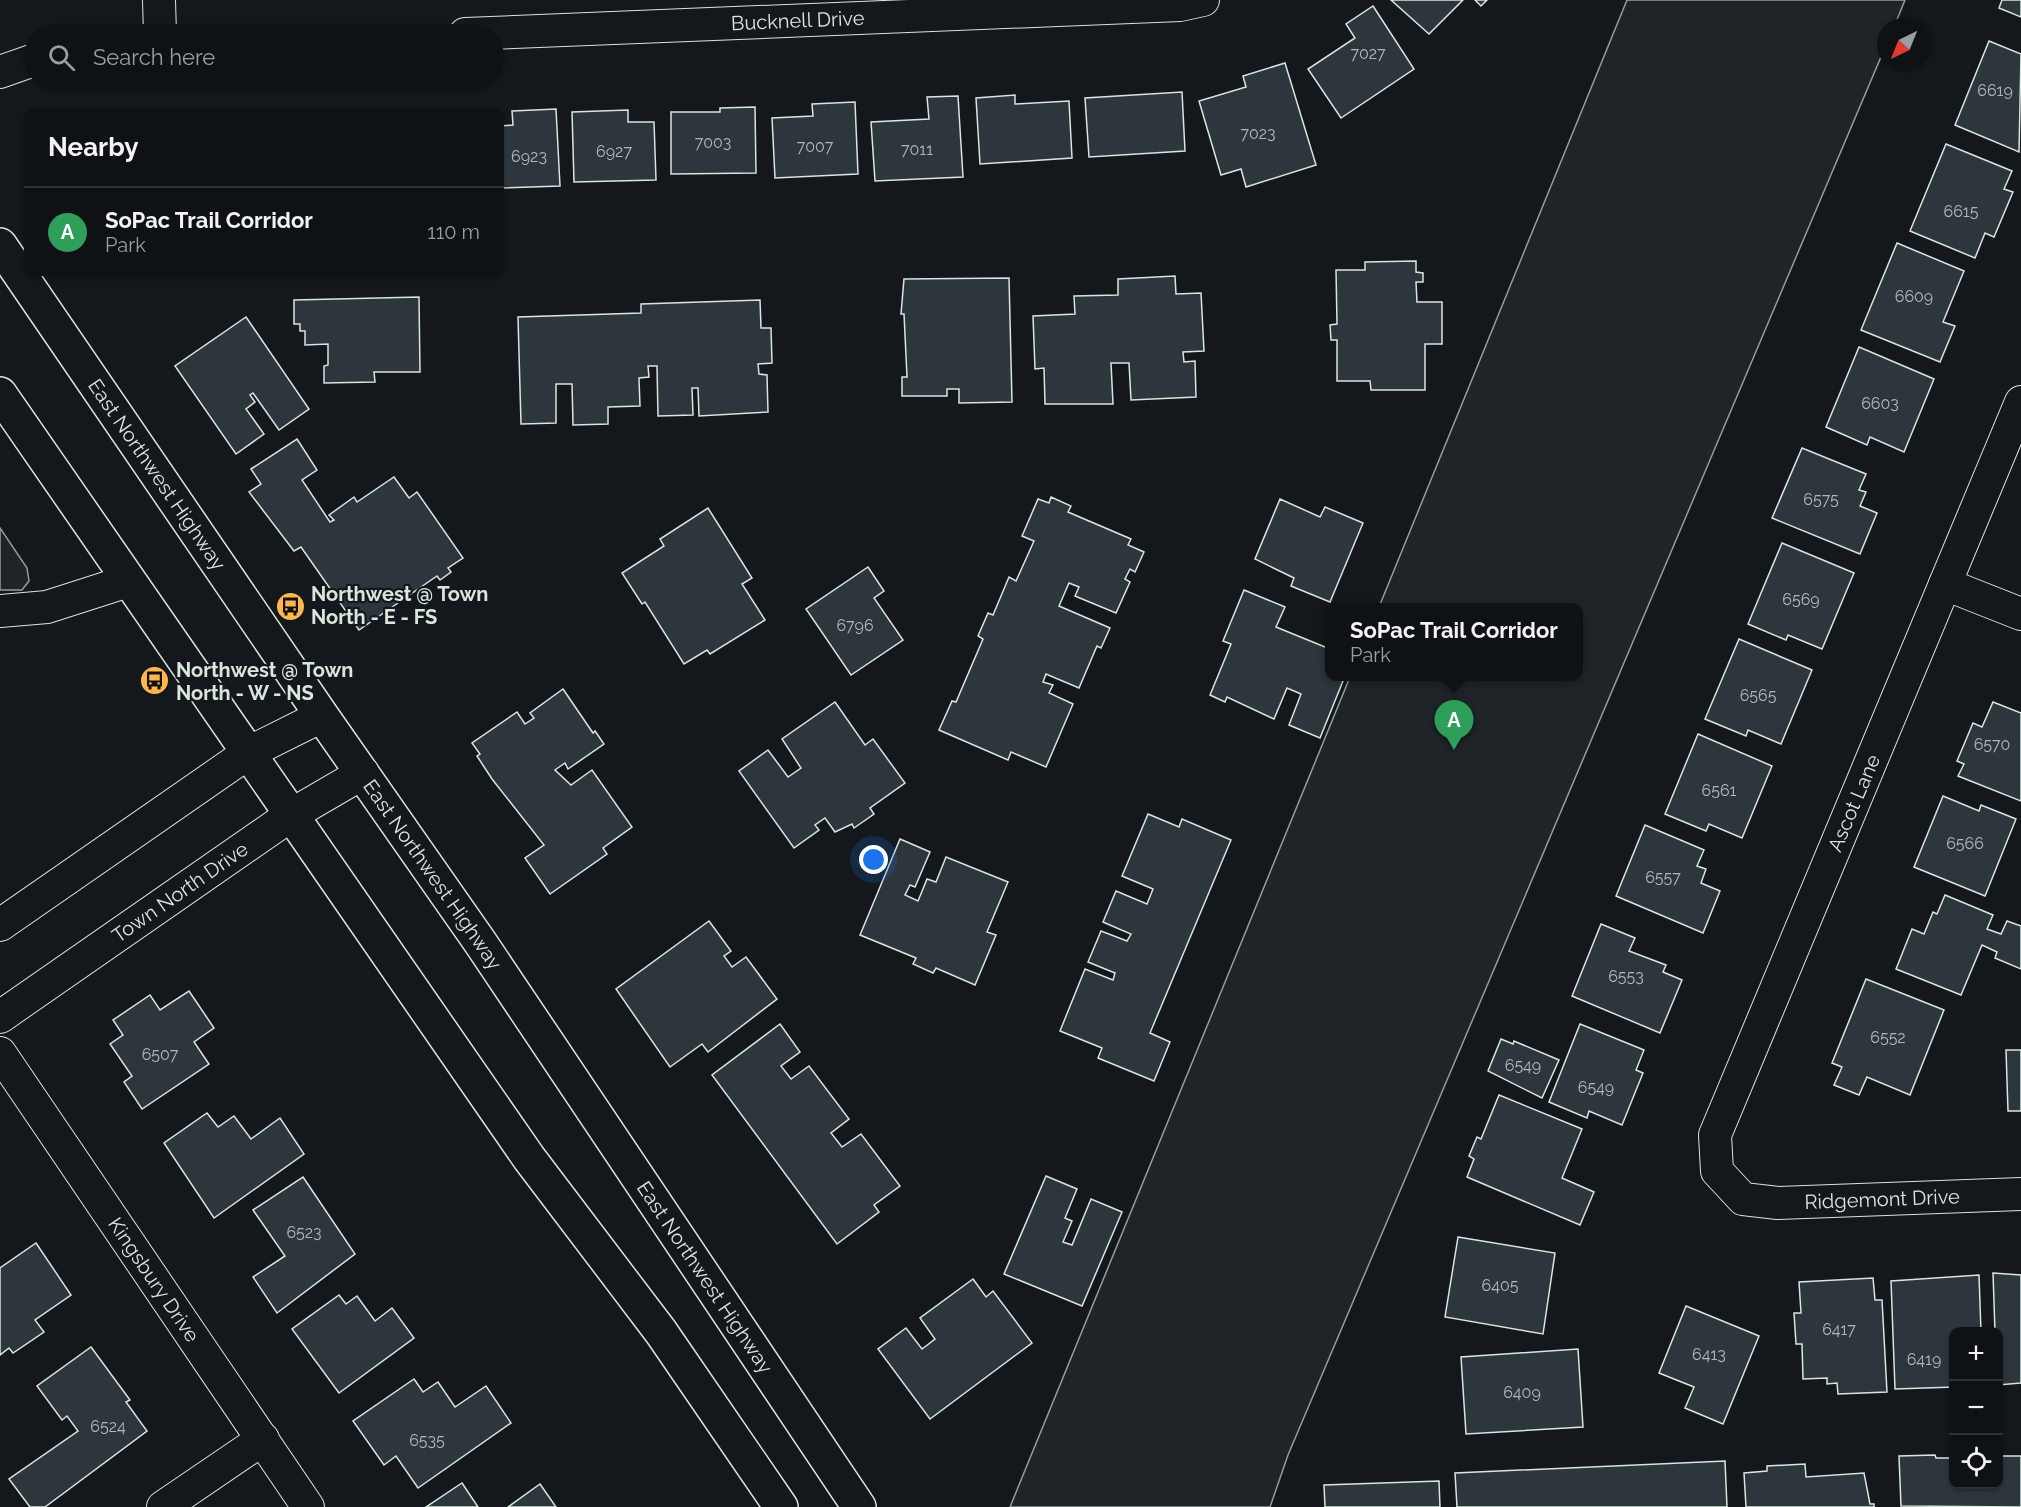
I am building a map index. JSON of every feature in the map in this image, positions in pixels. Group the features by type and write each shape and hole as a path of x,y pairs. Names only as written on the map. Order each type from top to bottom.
{"main road":[{"name":"East Northwest Highway","path":"0,245 322,716 480,942 859,1507"},
{"path":"0,394 529,1158 661,1332 781,1507"}],"street":[{"path":"159,0 159,24"},
{"name":"Bucknell Drive","path":"504,30 665,13 1180,5 1203,0"},
{"path":"0,72 24,64"},
{"name":"Ascot Lane","path":"1743,1199 1717,1171 1715,1135 2021,402"},
{"path":"0,611 46,607 128,581"},
{"path":"1945,584 2021,614"},
{"path":"0,925 248,753 322,716"},
{"name":"Town North Drive","path":"0,1017 291,815 363,773"},
{"name":"Kingsbury Drive","path":"0,1053 308,1507"},
{"name":"Ridgemont Drive","path":"1743,1199 1778,1203 2021,1194"},
{"path":"163,1507 263,1439"}],"shaded area":[{"path":"1627,0 1905,0 1898,18 1877,18 1877,66 1288,1455 1270,1507 1010,1507 1348,681 1583,681 1583,603 1381,603"},
{"path":"0,528 27,568 29,581 22,590 0,590"}],"building":[{"path":"1391,0 1463,0 1429,34"},
{"path":"1475,0 1487,0 1481,6"},
{"path":"2002,0 2021,0 2021,17 1999,8"},
{"path":"1373,6 1414,69 1341,118 1308,69 1355,38 1346,24"},
{"path":"1989,41 2021,54 2019,152 1955,125"},
{"path":"1285,63 1316,165 1246,187 1241,169 1221,175 1199,101 1246,87 1243,76"},
{"path":"1182,92 1185,151 1089,157 1085,98"},
{"path":"1015,95 1015,104 1069,101 1072,158 980,164 976,98"},
{"path":"958,96 963,177 875,181 871,122 929,119 927,97"},
{"path":"855,102 858,174 775,178 772,118 813,116 812,104"},
{"path":"755,107 756,173 671,174 671,112 720,112 720,108"},
{"path":"556,109 560,186 504,188 504,126 513,125 512,111"},
{"path":"628,110 628,122 654,122 656,180 574,182 572,112"},
{"path":"1946,144 2012,171 2004,189 2013,192 1994,237 1985,233 1975,258 1910,231"},
{"path":"1897,243 1964,271 1943,322 1955,326 1940,362 1861,330"},
{"path":"1416,261 1416,272 1423,273 1423,282 1416,282 1417,302 1442,302 1442,344 1425,344 1425,390 1371,390 1370,381 1337,381 1337,340 1331,340 1330,325 1337,324 1336,270 1365,270 1365,262"},
{"path":"1175,276 1176,294 1201,293 1204,351 1183,352 1184,362 1195,361 1196,397 1131,400 1129,363 1111,363 1113,404 1045,404 1044,368 1035,369 1033,316 1075,314 1074,296 1118,295 1118,279"},
{"path":"1009,278 1012,402 959,403 959,389 947,389 947,396 902,396 902,377 907,377 904,314 901,314 904,279"},
{"path":"419,297 420,372 374,372 375,382 324,383 324,366 328,365 328,344 305,345 305,331 300,331 300,324 294,324 294,300"},
{"path":"760,300 761,328 771,328 772,363 758,364 759,374 767,375 768,412 699,416 698,388 692,388 693,415 658,416 657,366 648,366 649,377 639,378 640,406 608,407 608,424 573,425 572,384 556,384 556,423 521,424 518,317 641,313 641,304"},
{"path":"246,317 309,409 279,430 253,393 250,395 255,402 246,409 264,434 236,454 175,366"},
{"path":"1859,347 1934,379 1904,452 1870,437 1867,445 1826,427"},
{"path":"297,439 317,470 302,480 330,522 334,520 329,515 354,497 357,502 394,477 409,498 417,492 463,558 448,568 451,572 440,580 437,576 359,630 301,547 294,551 249,492 261,484 251,469"},
{"path":"1802,448 1866,474 1859,490 1866,492 1860,506 1877,513 1860,554 1772,518"},
{"path":"1051,497 1071,506 1068,512 1131,539 1128,545 1144,552 1135,572 1130,569 1125,579 1130,582 1116,613 1075,596 1079,587 1069,583 1059,606 1110,628 1101,648 1097,646 1079,688 1046,674 1043,682 1053,685 1049,693 1073,704 1046,767 1011,752 1008,760 939,730 952,701 956,702 983,639 978,636 988,613 993,615 1009,577 1016,581 1034,541 1022,536 1038,499 1049,503"},
{"path":"1280,499 1320,517 1325,507 1363,523 1330,602 1291,586 1294,578 1255,559"},
{"path":"708,508 752,578 742,584 765,620 710,654 707,650 684,664 645,602 642,604 622,573 664,546 660,539"},
{"path":"1782,543 1854,573 1822,649 1788,635 1786,640 1748,624"},
{"path":"868,567 884,591 874,598 903,640 851,675 806,609"},
{"path":"1244,590 1285,607 1276,627 1325,647 1325,681 1343,681 1320,738 1289,725 1301,694 1287,688 1274,719 1227,697 1225,702 1210,695 1231,644 1223,641"},
{"path":"1739,639 1812,670 1781,744 1748,730 1746,736 1705,719"},
{"path":"563,689 593,733 595,731 604,744 568,769 565,763 555,770 571,785 592,770 632,827 603,848 607,854 550,894 525,858 544,845 492,779 477,756 480,754 472,743 517,712 525,724 534,718 530,713"},
{"path":"835,702 865,745 873,739 905,783 870,808 874,814 854,828 852,824 835,832 825,818 815,825 819,830 794,848 739,771 768,750 788,777 801,768 782,739"},
{"path":"1993,702 2021,713 2021,801 1958,776 1964,764 1957,761 1973,723 1982,727"},
{"path":"1698,734 1772,766 1742,838 1709,824 1706,831 1665,814"},
{"path":"1943,796 1979,811 1981,805 2016,819 1985,896 1914,867"},
{"path":"1148,814 1179,827 1182,819 1231,840 1150,1033 1170,1042 1154,1081 1098,1058 1102,1048 1060,1031 1085,969 1113,980 1115,973 1088,962 1101,931 1127,941 1131,934 1103,922 1116,891 1147,904 1153,889 1122,876"},
{"path":"1645,825 1704,850 1697,866 1706,869 1701,883 1720,891 1703,933 1616,896"},
{"path":"900,839 930,852 915,887 910,885 905,895 918,901 927,879 936,882 946,857 1008,882 987,932 996,935 975,985 936,968 933,973 913,964 916,958 860,935"},
{"path":"1945,895 1993,915 1987,929 2001,934 2007,921 2021,926 2021,969 1995,958 1997,952 1982,945 1961,995 1896,969 1912,929 1924,934 1933,912 1937,914"},
{"path":"709,921 731,951 724,956 732,967 746,957 777,999 708,1052 702,1044 670,1067 616,989"},
{"path":"1601,924 1635,938 1629,951 1666,965 1663,972 1682,980 1660,1033 1572,996"},
{"path":"1866,979 1944,1010 1910,1095 1867,1077 1859,1095 1834,1085 1842,1067 1832,1063"},
{"path":"189,991 214,1028 194,1042 209,1064 142,1109 124,1082 132,1076 110,1044 123,1035 113,1020 150,995 160,1010"},
{"path":"780,1024 800,1052 781,1066 791,1079 809,1066 849,1119 831,1133 842,1147 861,1134 900,1186 874,1205 879,1212 837,1244 712,1075"},
{"path":"1580,1024 1644,1050 1636,1070 1643,1073 1622,1125 1589,1111 1587,1118 1549,1102"},
{"path":"1501,1039 1513,1044 1514,1041 1559,1060 1542,1098 1488,1071"},
{"path":"2006,1050 2021,1050 2021,1111 2008,1111"},
{"path":"1499,1095 1582,1129 1562,1178 1594,1192 1580,1225 1467,1177 1474,1159 1469,1156 1477,1137 1481,1139"},
{"path":"207,1113 218,1127 234,1116 251,1139 280,1118 304,1154 214,1218 164,1143"},
{"path":"1046,1176 1077,1189 1065,1218 1072,1221 1063,1242 1072,1245 1091,1199 1122,1212 1082,1306 1004,1274"},
{"path":"303,1177 355,1254 277,1313 253,1277 285,1256 253,1210"},
{"path":"1458,1237 1555,1253 1543,1334 1445,1317"},
{"path":"36,1243 71,1295 35,1320 44,1332 13,1353 9,1348 0,1355 0,1268"},
{"path":"1993,1273 2021,1275 2021,1383 2003,1385 2003,1327 1995,1327"},
{"path":"1979,1275 1981,1327 1949,1327 1949,1387 1895,1389 1891,1281"},
{"path":"1873,1278 1875,1300 1882,1300 1887,1392 1838,1394 1837,1383 1827,1384 1827,1378 1803,1379 1802,1344 1796,1344 1794,1313 1801,1313 1799,1282"},
{"path":"973,1279 986,1297 993,1291 1032,1343 930,1419 878,1349 906,1328 922,1349 935,1339 920,1318"},
{"path":"339,1295 346,1304 357,1296 375,1321 392,1308 414,1338 339,1393 292,1329"},
{"path":"1686,1306 1759,1336 1723,1424 1685,1408 1694,1387 1659,1373"},
{"path":"91,1347 130,1400 126,1402 147,1431 45,1507 30,1507 9,1479 78,1431 67,1416 62,1420 37,1386"},
{"path":"1578,1349 1583,1427 1466,1434 1461,1357"},
{"path":"414,1379 423,1392 438,1382 455,1407 486,1386 511,1423 418,1488 396,1456 384,1465 353,1421"},
{"path":"1935,1455 1936,1458 1949,1458 1949,1489 2003,1489 2003,1456 2021,1456 2021,1507 1901,1506 1899,1456"},
{"path":"1725,1461 1727,1507 1457,1507 1455,1473"},
{"path":"1805,1464 1806,1477 1864,1473 1870,1504 1874,1504 1874,1507 1746,1507 1744,1473 1767,1471 1767,1466"},
{"path":"1439,1481 1440,1507 1325,1507 1324,1485"},
{"path":"462,1483 478,1507 426,1507"},
{"path":"540,1484 556,1507 508,1507"}],"place":[{"name":"Northwest @ Town North - E - FS","path":"290,606"},
{"name":"Northwest @ Town North - W - NS","path":"155,681"},
{"name":"SoPac Trail Corridor","path":"1454,750"}]}
